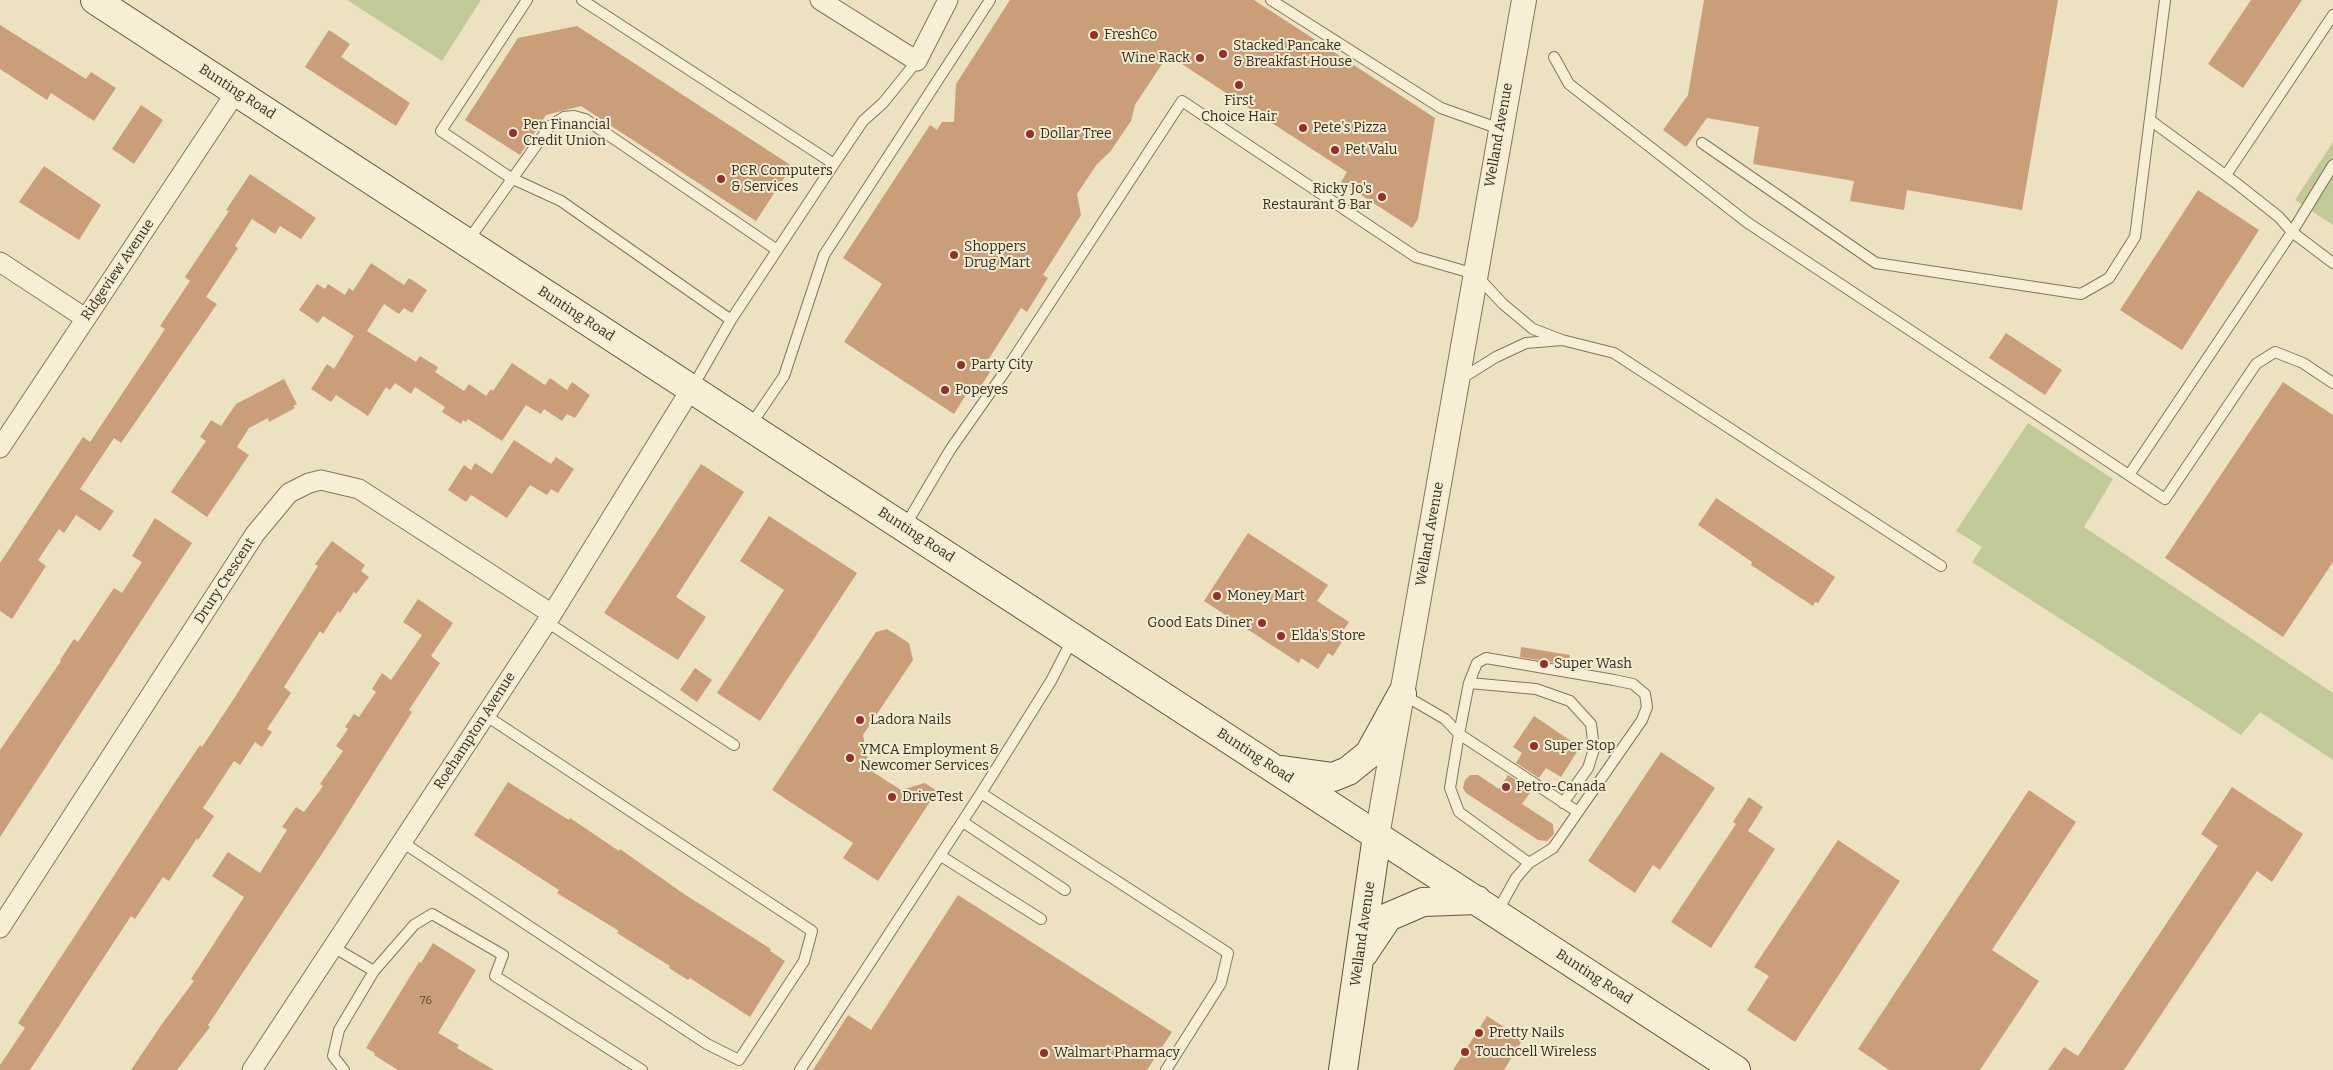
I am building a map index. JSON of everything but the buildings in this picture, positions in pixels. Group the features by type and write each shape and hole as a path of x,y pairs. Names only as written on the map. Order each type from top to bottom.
{"main road":[{"name":"Bunting Road","path":"95,0 1736,1070"},
{"path":"1274,768 1333,777 1348,771 1369,754 1402,694"},
{"name":"Welland Avenue","path":"1343,1070 1377,836"},
{"path":"1359,960 1388,916 1423,902 1486,906"}],"street":[{"path":"820,0 916,61 948,0"},
{"name":"Welland Avenue","path":"1377,836 1524,0"},
{"name":"Ridgeview Avenue","path":"0,448 236,92"},
{"path":"0,262 86,318"},
{"name":"Roehampton Avenue","path":"252,1070 549,618 691,389"},
{"name":"Drury Crescent","path":"0,928 256,534 289,493 309,483 321,480 360,489 549,618"}],"lane":[{"path":"527,0 441,131 511,178 561,201 731,320"},
{"path":"582,0 834,164"},
{"path":"750,426 784,376 824,255 990,0"},
{"path":"1271,0 1440,108 1500,129"},
{"path":"1702,143 1876,263 2081,294 2109,278 2136,237 2166,0"},
{"path":"2226,175 2333,15"},
{"path":"1554,57 1569,84 1748,223 2165,499 2256,364 2275,352 2303,363 2333,383"},
{"path":"691,389 731,320 863,121 883,103 916,61"},
{"path":"904,527 950,450 1011,362 1182,101 1416,257 1475,274 1503,304 1533,329 1562,340 1614,353 1941,566"},
{"path":"467,242 550,126 564,117 574,116 585,119 778,250"},
{"path":"2150,120 2226,175 2279,218 2292,232 2333,263"},
{"path":"2129,475 2292,232 2333,165"},
{"path":"1456,382 1496,357 1526,343 1562,340"},
{"path":"549,618 734,745"},
{"path":"800,1070 981,794 1051,681 1073,638"},
{"path":"1486,906 1529,863 1553,848 1642,720 1647,707 1645,694 1633,684 1486,658 1477,663 1469,683 1450,788 1459,812 1529,863"},
{"path":"1469,683 1536,689 1570,701 1591,724 1594,748 1588,768 1563,802"},
{"path":"1402,694 1445,719 1459,734 1578,812"},
{"path":"402,842 707,1044 739,1060 799,970 804,961 812,931 485,715"},
{"path":"981,794 1228,953 1221,984 1166,1070"},
{"path":"963,822 1065,890"},
{"path":"941,856 1041,919"},
{"path":"344,1070 333,1056 339,1030 374,971 414,925 432,914 503,955 495,976 642,1070"},
{"path":"333,947 374,971"}],"green space":[{"path":"347,0 481,0 442,61"},
{"path":"2333,142 2333,225 2295,200"},
{"path":"2028,423 2113,479 2084,527 2333,693 2333,760 2260,712 2241,735 1972,562 1982,547 1956,531"}],"place":[{"name":"FreshCo","path":"1094,35"},
{"name":"Stacked Pancake & Breakfast House","path":"1223,54"},
{"name":"Wine Rack","path":"1200,58"},
{"name":"First Choice Hair","path":"1239,85"},
{"name":"Pete's Pizza","path":"1303,128"},
{"name":"Pen Financial Credit Union","path":"513,133"},
{"name":"Dollar Tree","path":"1030,134"},
{"name":"Pet Valu","path":"1335,150"},
{"name":"PCR Computers & Services","path":"721,179"},
{"name":"Ricky Jo's Restaurant & Bar","path":"1382,197"},
{"name":"Shoppers Drug Mart","path":"954,255"},
{"name":"Party City","path":"961,365"},
{"name":"Popeyes","path":"945,390"},
{"name":"Money Mart","path":"1217,596"},
{"name":"Good Eats Diner","path":"1262,623"},
{"name":"Elda's Store","path":"1281,636"},
{"name":"Super Wash","path":"1544,664"},
{"name":"Ladora Nails","path":"860,720"},
{"name":"Super Stop","path":"1534,746"},
{"name":"YMCA Employment & Newcomer Services","path":"850,758"},
{"name":"Petro-Canada","path":"1506,787"},
{"name":"DriveTest","path":"892,797"},
{"name":"Pretty Nails","path":"1479,1033"},
{"name":"Touchcell Wireless","path":"1465,1052"},
{"name":"Walmart Pharmacy","path":"1044,1053"}]}
